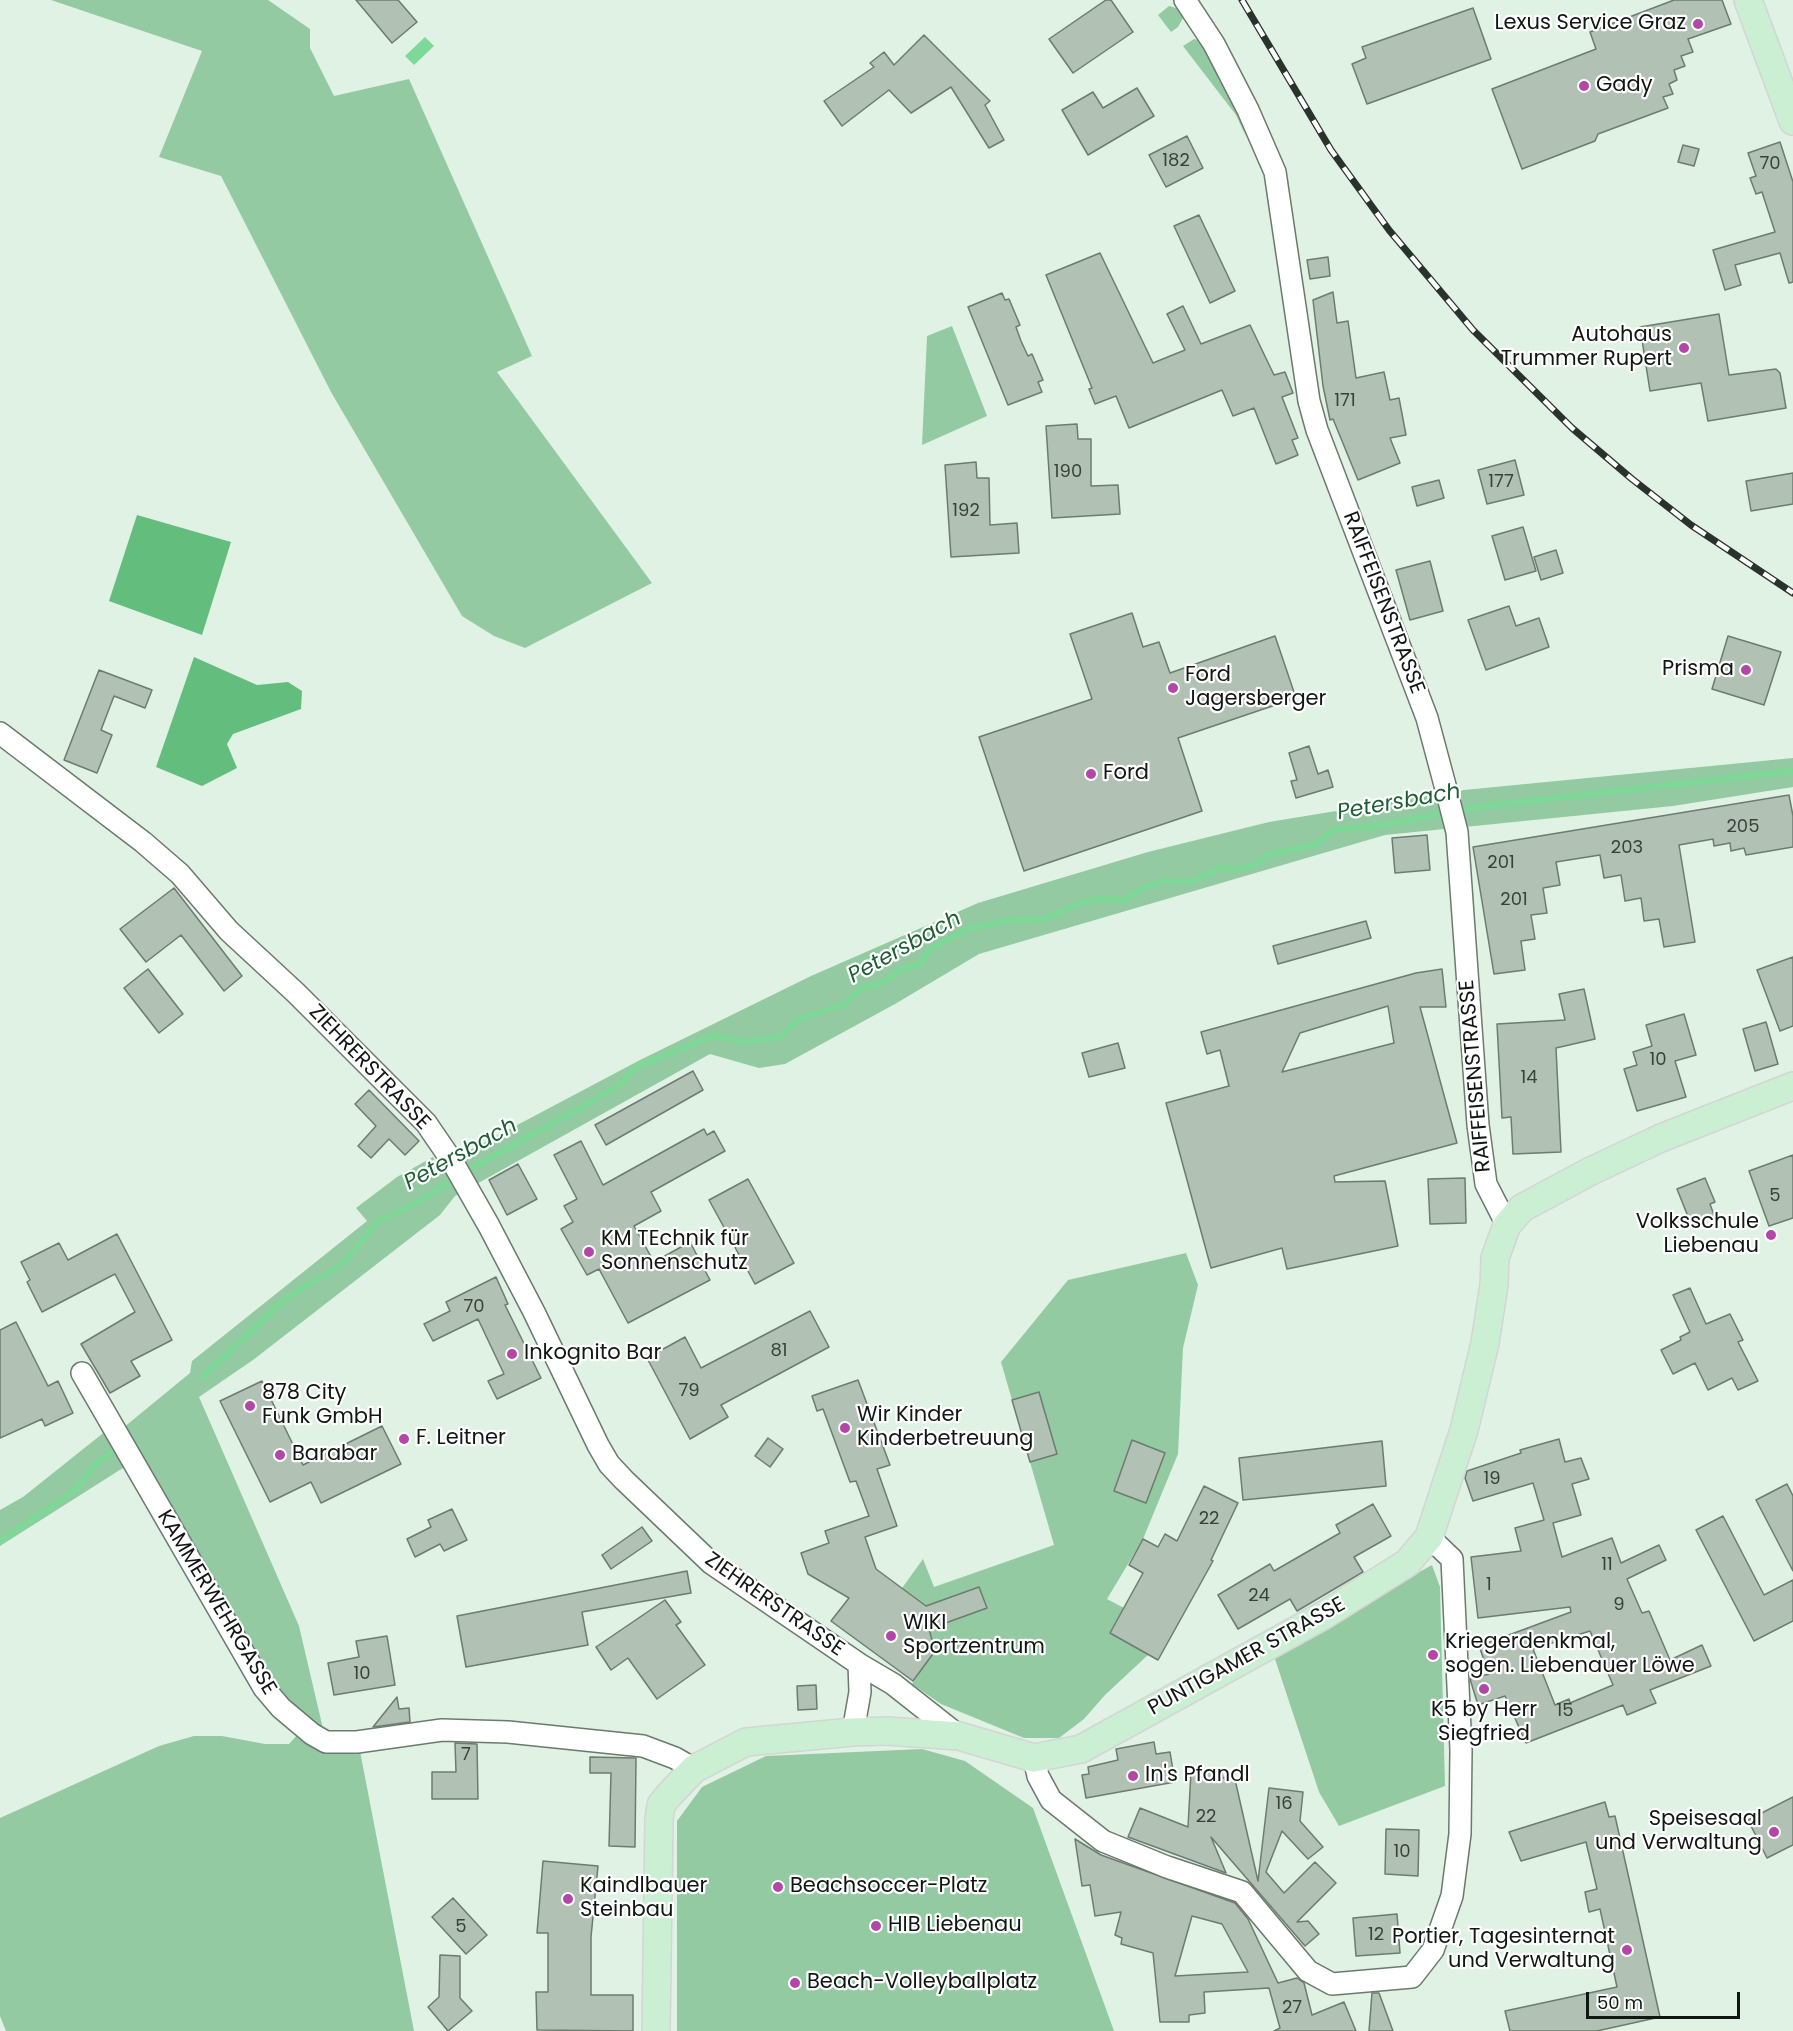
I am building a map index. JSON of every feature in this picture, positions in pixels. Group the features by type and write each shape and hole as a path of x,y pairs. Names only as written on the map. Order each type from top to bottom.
{"main road":[{"path":"1748,0 1793,121"},
{"path":"1506,1225 1522,1208 1591,1171 1660,1138 1793,1086"},
{"name":"PUNTIGAMER STRASSE","path":"656,2031 658,1819 661,1804 694,1769 746,1742 853,1732 887,1731 958,1736 1034,1758 1081,1749 1324,1616 1407,1563 1430,1537 1464,1430 1485,1343 1496,1258 1506,1225"}],"street":[{"name":"RAIFFEISENSTRASSE","path":"1185,0 1214,44 1248,110 1275,172 1309,401 1314,420 1427,718 1446,789 1457,832 1478,1125 1486,1184 1506,1225"},
{"name":"ZIEHRERSTRASSE","path":"0,733 143,842 180,874 229,931 296,993 426,1123 468,1189 534,1312 609,1464 711,1563 859,1664 893,1684 958,1736"},
{"name":"KAMMERWEHRGASSE","path":"82,1373 264,1688 280,1708 312,1734 326,1742 357,1742 442,1730 508,1732 643,1746 675,1758 694,1769"},
{"path":"1034,1758 1038,1776 1051,1800 1103,1841 1167,1867 1242,1892 1308,1971 1332,1984 1412,1977 1433,1950 1452,1896 1460,1834 1461,1750 1452,1559 1430,1537"},
{"name":"ZIEHRERSTRASSE","path":"853,1732 860,1692 859,1664"}],"shaded area":[{"path":"51,0 268,0 310,29 310,48 334,96 409,79 532,356 497,372 652,583 525,648 494,636 462,616 331,392 221,176 159,157 202,51"},
{"path":"1169,6 1180,9 1183,18 1178,27 1171,32 1158,15"},
{"path":"425,37 434,46 414,65 405,56"},
{"path":"1194,39 1199,40 1227,87 1247,139 1236,115 1183,46"},
{"path":"952,326 987,416 922,445 927,336"},
{"path":"137,515 231,542 202,635 109,601"},
{"path":"194,657 257,685 288,682 302,691 301,709 233,734 227,744 237,768 202,786 156,767"},
{"path":"1793,758 1793,787 1673,806 1385,835 979,954 895,1004 785,1064 759,1068 710,1054 455,1196 440,1215 253,1360 199,1397 299,1626 324,1733 271,1689 123,1428 190,1373 192,1361 367,1221 356,1208 397,1177 433,1157 438,1167 640,1060 811,976 978,903 1148,852 1269,822 1464,790"},
{"path":"1186,1253 1198,1285 1183,1348 1178,1454 1143,1539 1107,1599 1124,1608 1110,1633 1149,1654 1105,1695 1084,1719 1059,1738 1024,1738 941,1704 912,1684 935,1650 922,1603 902,1588 923,1559 934,1587 1054,1545 1030,1462 1057,1454 1038,1392 1012,1400 1001,1362 1068,1280"},
{"path":"107,1430 126,1466 0,1546 0,1510 23,1497"},
{"path":"1432,1565 1440,1587 1445,1786 1339,1826 1319,1792 1273,1653"},
{"path":"299,1733 359,1746 414,2031 6,2031 0,2016 0,1818 159,1746 194,1736 222,1736 265,1744 289,1744"},
{"name":"HIB Liebenau","path":"922,1749 965,1761 1033,1808 1114,2031 677,2031 677,1821 702,1787 766,1756"}],"building":[{"path":"356,0 398,0 417,22 392,43"},
{"path":"1106,0 1111,0 1133,32 1073,73 1049,39"},
{"name":"Gady","path":"1674,0 1722,0 1731,24 1688,39 1693,52 1681,56 1685,66 1674,70 1677,80 1669,84 1673,94 1663,97 1668,108 1598,134 1595,141 1522,169 1492,89 1596,49 1590,32"},
{"path":"1473,8 1491,59 1367,104 1352,64 1366,58 1362,47"},
{"path":"924,35 990,101 985,105 1004,140 989,148 951,87 911,113 889,90 842,126 824,101 874,67 870,63 884,52 894,65"},
{"path":"1137,88 1154,116 1088,155 1062,110 1093,92 1103,108"},
{"path":"1187,136 1203,168 1166,187 1149,155"},
{"path":"1780,142 1793,182 1793,282 1789,283 1780,253 1735,265 1741,285 1725,290 1713,250 1775,232 1762,192 1756,194 1750,178 1756,176 1748,153"},
{"path":"1683,145 1699,149 1694,166 1678,162"},
{"path":"1199,215 1235,291 1210,303 1174,226"},
{"path":"1100,253 1153,363 1185,350 1167,314 1183,306 1201,344 1250,325 1274,375 1285,372 1293,393 1282,397 1298,438 1292,440 1298,455 1276,464 1254,408 1233,416 1222,390 1129,428 1116,396 1095,404 1089,389 1092,388 1046,275"},
{"path":"1328,257 1330,276 1310,279 1307,260"},
{"path":"1333,292 1337,323 1348,321 1356,378 1384,372 1390,400 1399,398 1406,435 1390,438 1400,463 1358,480 1333,419 1330,420 1323,386 1313,300"},
{"path":"1002,293 1005,300 1009,299 1020,325 1016,327 1021,341 1028,356 1032,354 1043,380 1038,382 1042,392 1008,405 968,307"},
{"name":"Autohaus Trummer Rupert","path":"1719,314 1729,375 1776,369 1780,373 1786,408 1708,421 1701,383 1650,391 1640,327"},
{"path":"1077,424 1078,439 1091,439 1091,486 1118,485 1120,514 1052,518 1046,426"},
{"path":"1515,460 1524,495 1487,504 1478,470"},
{"path":"976,462 977,478 989,478 990,525 1017,523 1019,553 951,557 945,465"},
{"path":"1793,473 1793,504 1751,511 1746,481"},
{"path":"1439,480 1444,498 1417,506 1412,487"},
{"path":"1523,527 1536,571 1505,580 1492,536"},
{"path":"1556,550 1563,573 1541,580 1534,557"},
{"path":"1430,561 1443,611 1410,620 1396,570"},
{"path":"1509,606 1516,626 1539,618 1549,647 1486,670 1468,620"},
{"name":"Ford","path":"1132,613 1143,647 1159,642 1170,673 1275,636 1296,698 1178,738 1202,811 1024,871 979,737 1092,699 1070,634"},
{"name":"Prisma","path":"1728,636 1781,652 1764,705 1712,689"},
{"path":"99,670 152,690 145,708 114,696 101,730 112,735 97,773 64,760"},
{"path":"1309,746 1318,774 1328,770 1333,787 1296,798 1291,781 1297,780 1289,753"},
{"path":"1789,795 1793,816 1793,847 1746,855 1744,848 1731,851 1730,843 1714,846 1713,839 1679,845 1695,942 1664,947 1659,919 1644,921 1641,898 1625,901 1621,875 1604,878 1600,855 1556,862 1560,885 1543,888 1547,913 1531,915 1535,939 1521,941 1525,970 1494,974 1473,847"},
{"path":"1427,835 1430,870 1395,873 1392,838"},
{"path":"174,888 242,976 224,991 181,935 146,962 120,929"},
{"path":"1366,921 1371,938 1278,964 1273,946"},
{"path":"1793,957 1793,1026 1780,1031 1757,970"},
{"path":"148,969 183,1014 159,1033 124,988"},
{"path":"1442,969 1446,1007 1420,1007 1457,1143 1334,1176 1335,1182 1385,1181 1398,1246 1287,1269 1282,1248 1211,1268 1166,1103 1229,1086 1220,1050 1207,1054 1201,1032 1416,973","holes":["1388,1006 1394,1043 1282,1072 1300,1033"]},
{"path":"1584,989 1595,1039 1556,1048 1561,1152 1513,1154 1511,1117 1502,1118 1497,1024 1565,1020 1559,994"},
{"path":"1684,1014 1696,1055 1675,1061 1686,1097 1637,1111 1624,1069 1637,1065 1633,1052 1652,1046 1646,1025"},
{"path":"1766,1022 1778,1064 1755,1071 1743,1029"},
{"path":"1118,1043 1125,1068 1089,1077 1082,1053"},
{"path":"693,1071 703,1090 606,1145 595,1125"},
{"path":"369,1090 419,1141 405,1155 389,1139 371,1158 358,1146 376,1126 355,1104"},
{"path":"704,1129 707,1135 714,1131 725,1151 651,1192 661,1211 634,1226 654,1262 690,1242 710,1280 628,1323 599,1269 587,1275 561,1229 573,1222 564,1206 577,1199 554,1155 581,1141 603,1185"},
{"path":"1793,1155 1793,1218 1769,1226 1749,1171"},
{"path":"518,1164 537,1199 507,1215 489,1180"},
{"path":"1465,1178 1466,1223 1430,1224 1428,1179"},
{"path":"1705,1178 1715,1202 1710,1204 1714,1215 1698,1221 1696,1216 1689,1219 1677,1189"},
{"path":"748,1179 794,1263 755,1284 709,1200"},
{"path":"117,1234 172,1340 131,1361 140,1376 110,1393 81,1344 135,1312 115,1274 42,1312 27,1282 30,1280 21,1262 59,1243 68,1260"},
{"path":"496,1277 508,1304 505,1305 541,1378 497,1399 488,1381 504,1374 478,1319 433,1341 424,1324 450,1311 446,1302"},
{"path":"1690,1288 1706,1324 1730,1314 1743,1340 1738,1342 1758,1381 1738,1390 1732,1378 1708,1390 1695,1363 1673,1374 1661,1350 1681,1340 1680,1337 1690,1332 1673,1295"},
{"path":"810,1311 829,1347 721,1405 728,1417 690,1439 647,1358 685,1337 701,1368"},
{"path":"16,1322 48,1386 58,1381 73,1413 45,1426 42,1419 0,1438 0,1330"},
{"path":"858,1380 890,1465 877,1469 897,1526 865,1537 876,1569 926,1606 979,1587 987,1608 929,1629 935,1651 913,1681 831,1621 849,1598 808,1574 801,1553 829,1543 825,1531 869,1516 856,1481 850,1482 823,1409 817,1411 812,1396"},
{"path":"262,1381 303,1465 382,1426 401,1464 321,1503 311,1482 270,1502 220,1401"},
{"path":"1039,1392 1057,1454 1030,1462 1012,1400"},
{"path":"768,1438 783,1449 770,1467 755,1456"},
{"path":"1559,1439 1565,1462 1581,1458 1589,1479 1572,1484 1581,1515 1553,1523 1562,1557 1612,1538 1621,1563 1659,1545 1666,1560 1627,1579 1642,1613 1649,1611 1670,1660 1702,1645 1711,1666 1650,1690 1656,1703 1627,1715 1623,1705 1526,1743 1505,1696 1478,1705 1470,1679 1489,1674 1479,1646 1571,1612 1570,1607 1478,1618 1471,1557 1521,1551 1515,1528 1544,1520 1533,1483 1473,1501 1465,1478 1467,1471 1521,1453 1520,1450","holes":["1590,1631 1613,1685 1570,1703 1569,1699 1555,1705 1533,1649"]},
{"path":"1132,1440 1165,1453 1146,1503 1114,1491"},
{"path":"1382,1441 1386,1486 1243,1500 1239,1458"},
{"path":"1787,1484 1793,1496 1793,1571 1756,1500"},
{"path":"1204,1486 1238,1503 1211,1560 1213,1561 1158,1660 1110,1633 1143,1573 1129,1565 1143,1539 1158,1547 1165,1534 1177,1541"},
{"path":"1373,1504 1391,1536 1354,1557 1363,1572 1297,1611 1290,1599 1238,1629 1218,1595 1270,1564 1274,1571 1340,1533 1336,1525"},
{"path":"452,1509 467,1540 444,1551 440,1544 415,1557 407,1539 431,1527 428,1520"},
{"path":"1723,1516 1764,1595 1793,1580 1793,1621 1754,1641 1696,1530"},
{"path":"642,1527 652,1541 611,1569 602,1555"},
{"path":"687,1571 691,1593 582,1612 588,1645 466,1667 457,1616"},
{"path":"665,1600 681,1622 676,1625 705,1665 657,1699 628,1658 611,1670 596,1647"},
{"path":"387,1636 395,1685 334,1695 328,1663 359,1657 356,1641"},
{"path":"816,1685 817,1709 798,1710 797,1686"},
{"path":"397,1697 399,1709 409,1708 410,1722 373,1727"},
{"path":"1154,1742 1156,1754 1170,1752 1175,1782 1086,1798 1082,1775 1089,1774 1088,1767 1118,1760 1116,1749"},
{"path":"455,1743 477,1744 478,1799 432,1799 432,1772 456,1772"},
{"path":"590,1757 636,1758 635,1847 609,1846 611,1773 590,1773"},
{"path":"1191,1772 1222,1772 1223,1778 1234,1775 1258,1881 1269,1788 1303,1792 1300,1821 1323,1847 1308,1859 1282,1831 1266,1872 1284,1893 1315,1862 1336,1883 1297,1922 1308,1921 1319,1934 1305,1946 1211,1837 1226,1873 1128,1837 1140,1808 1188,1827"},
{"name":"Speisesaal und Verwaltung","path":"1793,1797 1793,1845 1767,1858 1748,1820"},
{"name":"Portier, Tagesinternat und Verwaltung","path":"1605,1802 1609,1817 1615,1816 1660,2017 1597,2031 1510,2031 1505,2011 1617,1987 1600,1909 1589,1912 1585,1892 1597,1889 1586,1842 1521,1861 1509,1832"},
{"path":"1386,1829 1419,1830 1418,1876 1385,1874"},
{"path":"1075,1839 1101,1855 1235,1903 1248,1919 1278,1983 1297,1978 1304,1983 1312,2015 1344,2002 1356,2031 1274,2031 1280,2028 1269,1988 1204,1992 1205,2013 1189,2015 1189,2022 1160,2022 1153,1953 1121,1944 1122,1938 1115,1935 1121,1912 1095,1916 1090,1885 1082,1886","holes":["1192,1916 1222,1924 1248,1972 1175,1976"]},
{"path":"543,1861 598,1866 591,1937 591,1995 633,1995 633,2031 537,2030 536,1992 548,1992 548,1933 537,1933"},
{"path":"453,1898 487,1935 466,1954 432,1917"},
{"path":"1397,1914 1400,1953 1356,1956 1353,1918"},
{"path":"440,1955 460,1956 460,1998 472,2011 448,2031 428,2007 439,1997"},
{"path":"1372,1993 1379,1993 1393,2031 1369,2031"}],"waterway":[{"name":"Petersbach","path":"203,1377 284,1300 344,1263 376,1223 422,1200 476,1166 616,1088 638,1066 713,1036 746,1042 780,1037 799,1019 844,1005 861,989 884,982 902,969 921,964 930,949 966,930 1005,921 1044,919 1083,902 1099,899 1123,900 1146,887 1163,881 1191,882 1220,868 1239,869 1252,866 1268,855 1317,844 1335,829 1372,827 1486,806 1793,771"},
{"name":"Petersbach","path":"0,1541 73,1492 97,1463 114,1451"}],"railway":[{"path":"1242,0 1331,150 1389,230 1473,330 1572,428 1632,479 1691,525 1793,593"}],"place":[{"name":"Lexus Service Graz","path":"1698,24"},
{"name":"Gady","path":"1584,86"},
{"name":"Autohaus Trummer Rupert","path":"1684,348"},
{"name":"Prisma","path":"1746,670"},
{"name":"Ford Jagersberger","path":"1173,688"},
{"name":"Ford","path":"1091,774"},
{"name":"Volksschule Liebenau","path":"1771,1235"},
{"name":"KM TEchnik für Sonnenschutz","path":"589,1252"},
{"name":"Inkognito Bar","path":"512,1354"},
{"name":"878 City Funk GmbH","path":"250,1406"},
{"name":"Wir Kinder Kinderbetreuung","path":"845,1428"},
{"name":"F. Leitner","path":"404,1439"},
{"name":"Barabar","path":"280,1455"},
{"name":"WIKI Sportzentrum","path":"891,1636"},
{"name":"Kriegerdenkmal, sogen. Liebenauer Löwe","path":"1433,1655"},
{"name":"K5 by Herr Siegfried","path":"1484,1689"},
{"name":"In's Pfandl","path":"1133,1776"},
{"name":"Speisesaal und Verwaltung","path":"1774,1832"},
{"name":"Beachsoccer-Platz","path":"778,1887"},
{"name":"Kaindlbauer Steinbau","path":"568,1899"},
{"name":"HIB Liebenau","path":"876,1926"},
{"name":"Portier, Tagesinternat und Verwaltung","path":"1627,1950"},
{"name":"Beach-Volleyballplatz","path":"795,1983"}]}
